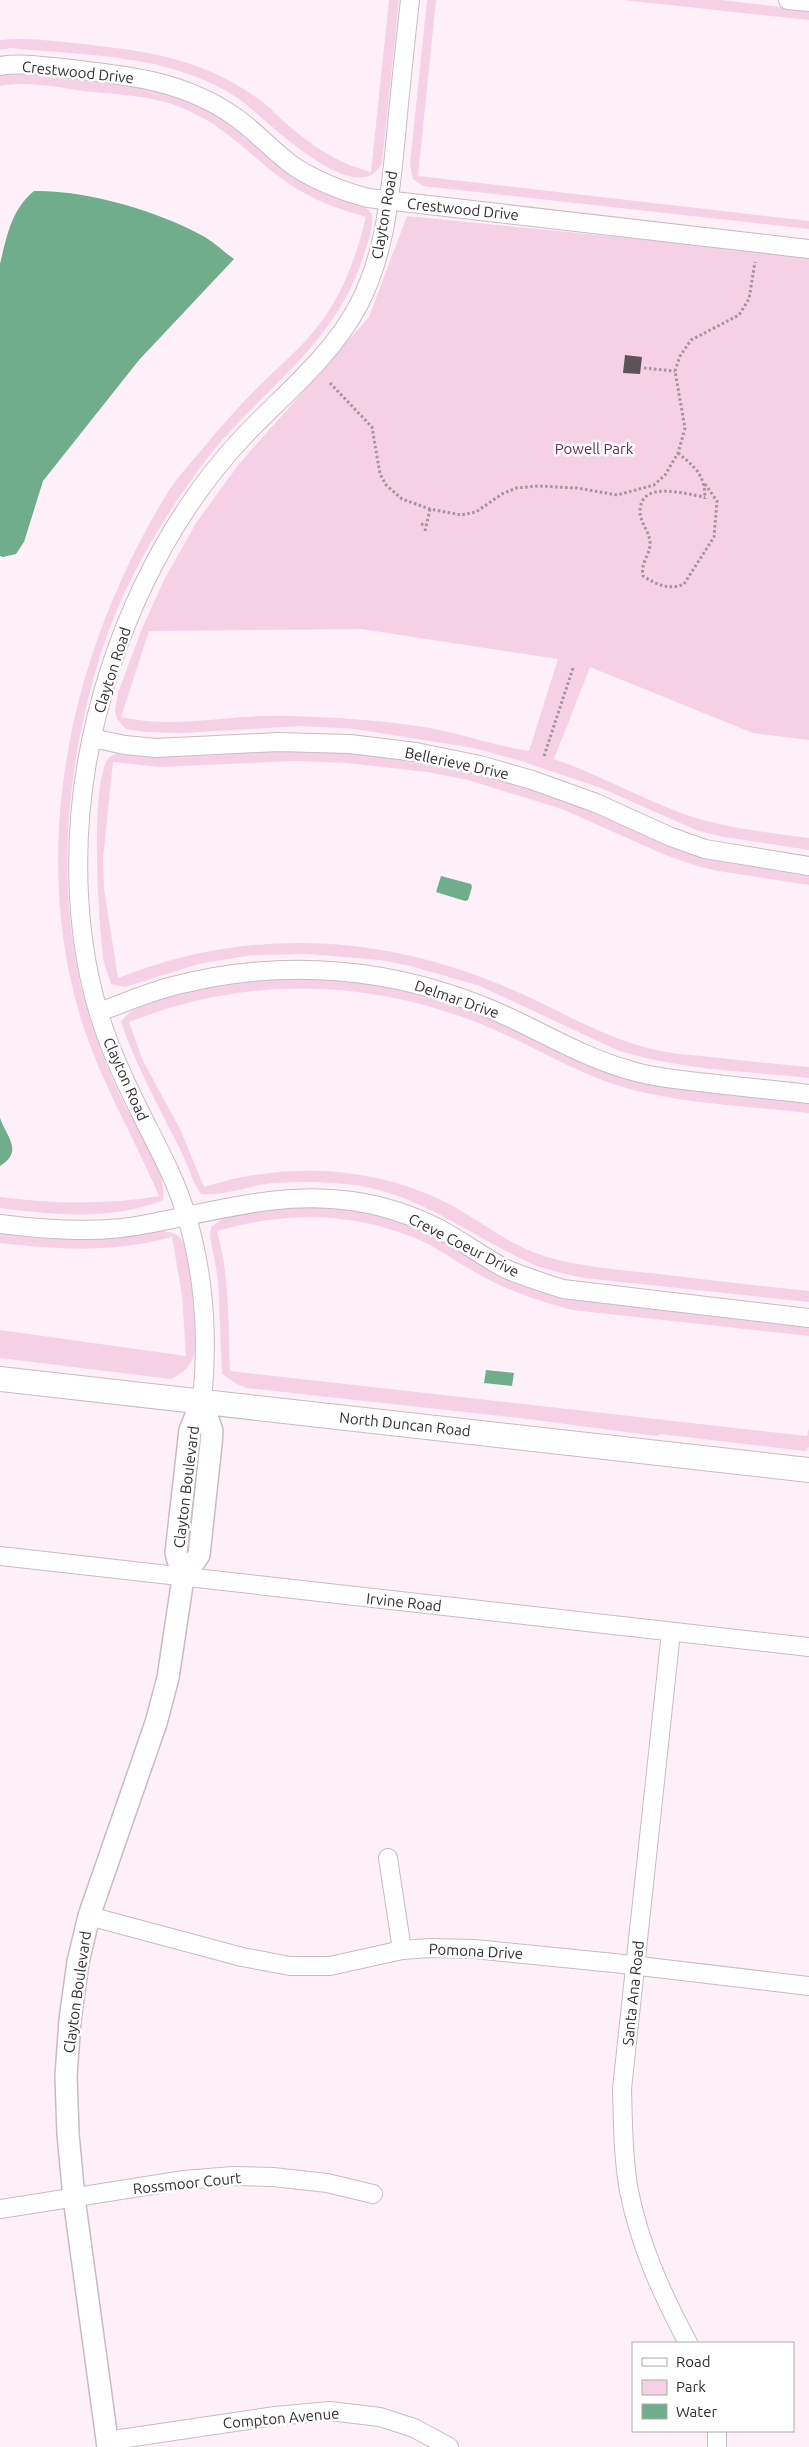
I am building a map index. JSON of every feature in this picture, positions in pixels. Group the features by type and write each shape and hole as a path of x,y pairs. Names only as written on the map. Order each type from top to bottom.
{"main road":[{"name":"North Duncan Road","path":"0,1379 809,1470"}],"street":[{"name":"Clayton Road","path":"202,1401 206,1343 202,1289 185,1215 171,1174 123,1077 98,1012 88,971 81,921 79,874 81,810 92,738 104,686 125,627 148,576 173,532 222,462 241,440 315,366 342,334 372,275 382,243 389,201 410,0"},
{"path":"788,0 809,2"},
{"name":"Crestwood Drive","path":"0,66 55,68 135,77 176,86 205,98 235,116 294,166 318,180 344,191 389,201 809,248"},
{"name":"Bellerieve Drive","path":"92,738 125,745 156,748 278,742 350,744 416,752 480,765 532,780 596,803 671,837 705,849 809,866"},
{"name":"Delmar Drive","path":"98,1012 175,985 221,975 272,969 315,968 362,972 403,980 446,992 494,1010 600,1060 630,1071 667,1078 809,1094"},
{"name":"Creve Coeur Drive","path":"0,1224 67,1229 117,1228 146,1224 230,1205 283,1198 307,1197 352,1201 385,1208 418,1219 439,1229 505,1268 535,1281 563,1289 809,1318"},
{"name":"Clayton Boulevard","path":"108,2444 74,2198 68,2134 67,2067 70,2020 77,1971 89,1916 156,1723 173,1651 183,1578 199,1555 212,1431 202,1401"},
{"name":"Irvine Road","path":"0,1556 809,1647"},
{"name":"Santa Ana Road","path":"671,1632 622,2089 623,2143 629,2190 636,2223 648,2260 665,2299 687,2342"},
{"path":"388,1858 402,1950"},
{"name":"Pomona Drive","path":"89,1916 242,1957 290,1966 330,1966 402,1950 433,1947 474,1949 636,1965 809,1986"},
{"name":"Rossmoor Court","path":"0,2209 184,2180 233,2176 273,2177 327,2183 373,2194"},
{"name":"Compton Avenue","path":"108,2444 275,2416 330,2411 380,2416 414,2428 449,2447"},
{"path":"717,2432 717,2447"}],"path":[{"path":"330,383 372,427 380,474 386,485 402,499 430,509 461,514 476,512 502,494 516,488 538,486 577,488 617,495 654,485 665,475 678,453 685,428 675,371 680,356 691,340 739,315 749,299 755,262"},
{"path":"644,368 675,371"},
{"path":"678,453 697,469 717,501 714,537 684,584 677,588 656,584 643,576 642,570 650,542 647,528 642,522 641,504 647,495 657,490 705,498 705,484"},
{"path":"654,485 657,490"},
{"path":"425,531 430,509"},
{"path":"421,524 426,525"},
{"path":"544,756 573,668"}],"green space":[{"path":"389,0 399,0 382,163 370,176 352,177 332,170 288,140 239,99 213,84 186,73 158,65 100,56 11,48 0,50 0,40 31,39 133,50 200,67 221,76 264,103 298,134 317,148 359,169 371,172"},
{"path":"427,0 436,0 418,176 809,221 809,229 423,186 413,179 410,164"},
{"path":"624,0 721,0 809,10 809,20"},
{"path":"34,72 152,87 200,102 238,127 314,187 349,202 363,205 372,214 371,231 363,257 350,290 332,320 312,346 219,444 182,493 142,557 110,626 89,697 78,744 71,793 68,891 72,940 81,987 95,1034 122,1100 156,1162 163,1188 163,1200 144,1207 103,1214 41,1213 0,1208 0,1197 80,1203 159,1196 106,1085 88,1039 80,1016 65,949 58,882 60,813 69,746 85,679 107,614 135,552 168,492 228,419 298,349 323,320 347,276 356,253 366,217 340,209 307,195 285,181 220,129 178,106 152,99 42,85 0,86 0,74"},
{"name":"Powell Park","path":"407,216 809,256 809,740 753,733 590,667 554,759 665,807 697,818 744,829 809,838 809,850 724,837 696,830 601,788 521,761 474,748 355,729 302,726 182,733 145,732 126,729 117,719 115,710 118,693 141,631 164,580 196,523 239,464 369,317","holes":["361,629 558,659 529,751 432,729 354,719 269,716 163,722 121,717 149,631"]},
{"path":"293,750 408,759 477,772 532,789 586,809 693,853 721,861 809,873 809,885 718,871 694,865 663,854 562,809 468,780 427,772 347,763 296,761 160,767 113,762 103,858 104,889 118,978 166,962 215,950 264,944 313,943 362,947 410,956 458,969 506,987 633,1044 674,1053 809,1067 809,1078 688,1066 640,1057 617,1050 480,986 411,966 380,960 308,954 252,955 198,964 125,987 111,984 104,963 102,946 98,888 97,820 104,768 111,756 122,752 179,756"},
{"path":"306,976 388,984 480,1012 607,1071 809,1101 809,1113 671,1098 626,1088 591,1076 488,1027 444,1011 399,999 354,991 309,988 263,990 218,996 173,1007 129,1022 143,1061 180,1129 204,1187 234,1179 296,1171 327,1171 358,1175 418,1190 447,1203 521,1247 547,1257 602,1268 809,1291 809,1302 585,1278 555,1271 526,1261 409,1200 366,1187 327,1183 285,1182 223,1193 201,1194 141,1070 121,1022 134,1010 154,1000 179,993 236,983"},
{"path":"287,1205 348,1207 411,1222 542,1291 574,1299 809,1326 809,1336 572,1310 513,1291 491,1281 424,1242 399,1232 373,1224 347,1220 321,1217 295,1218 243,1224 217,1231 226,1283 230,1371 807,1436 809,1428 809,1447 805,1451 661,1434 656,1436 528,1419 247,1388 237,1384 222,1374 218,1279 210,1236 211,1227 225,1217"},
{"path":"164,1231 176,1234 181,1239 188,1262 195,1349 191,1362 181,1373 171,1379 0,1358 0,1330 186,1356 182,1295 172,1237 128,1246 86,1249 0,1243 0,1232 67,1239"}],"water":[{"path":"34,191 76,194 98,198 165,218 203,236 234,259 139,360 43,481 24,542 16,554 3,557 0,556 0,264 15,215 26,198"},
{"path":"441,876 471,884 472,887 468,900 465,901 436,892"},
{"path":"0,1118 12,1144 12,1149 11,1155 0,1166"},
{"path":"486,1370 514,1373 512,1386 484,1383"}],"building":[{"path":"625,355 642,357 640,374 623,373"}]}
